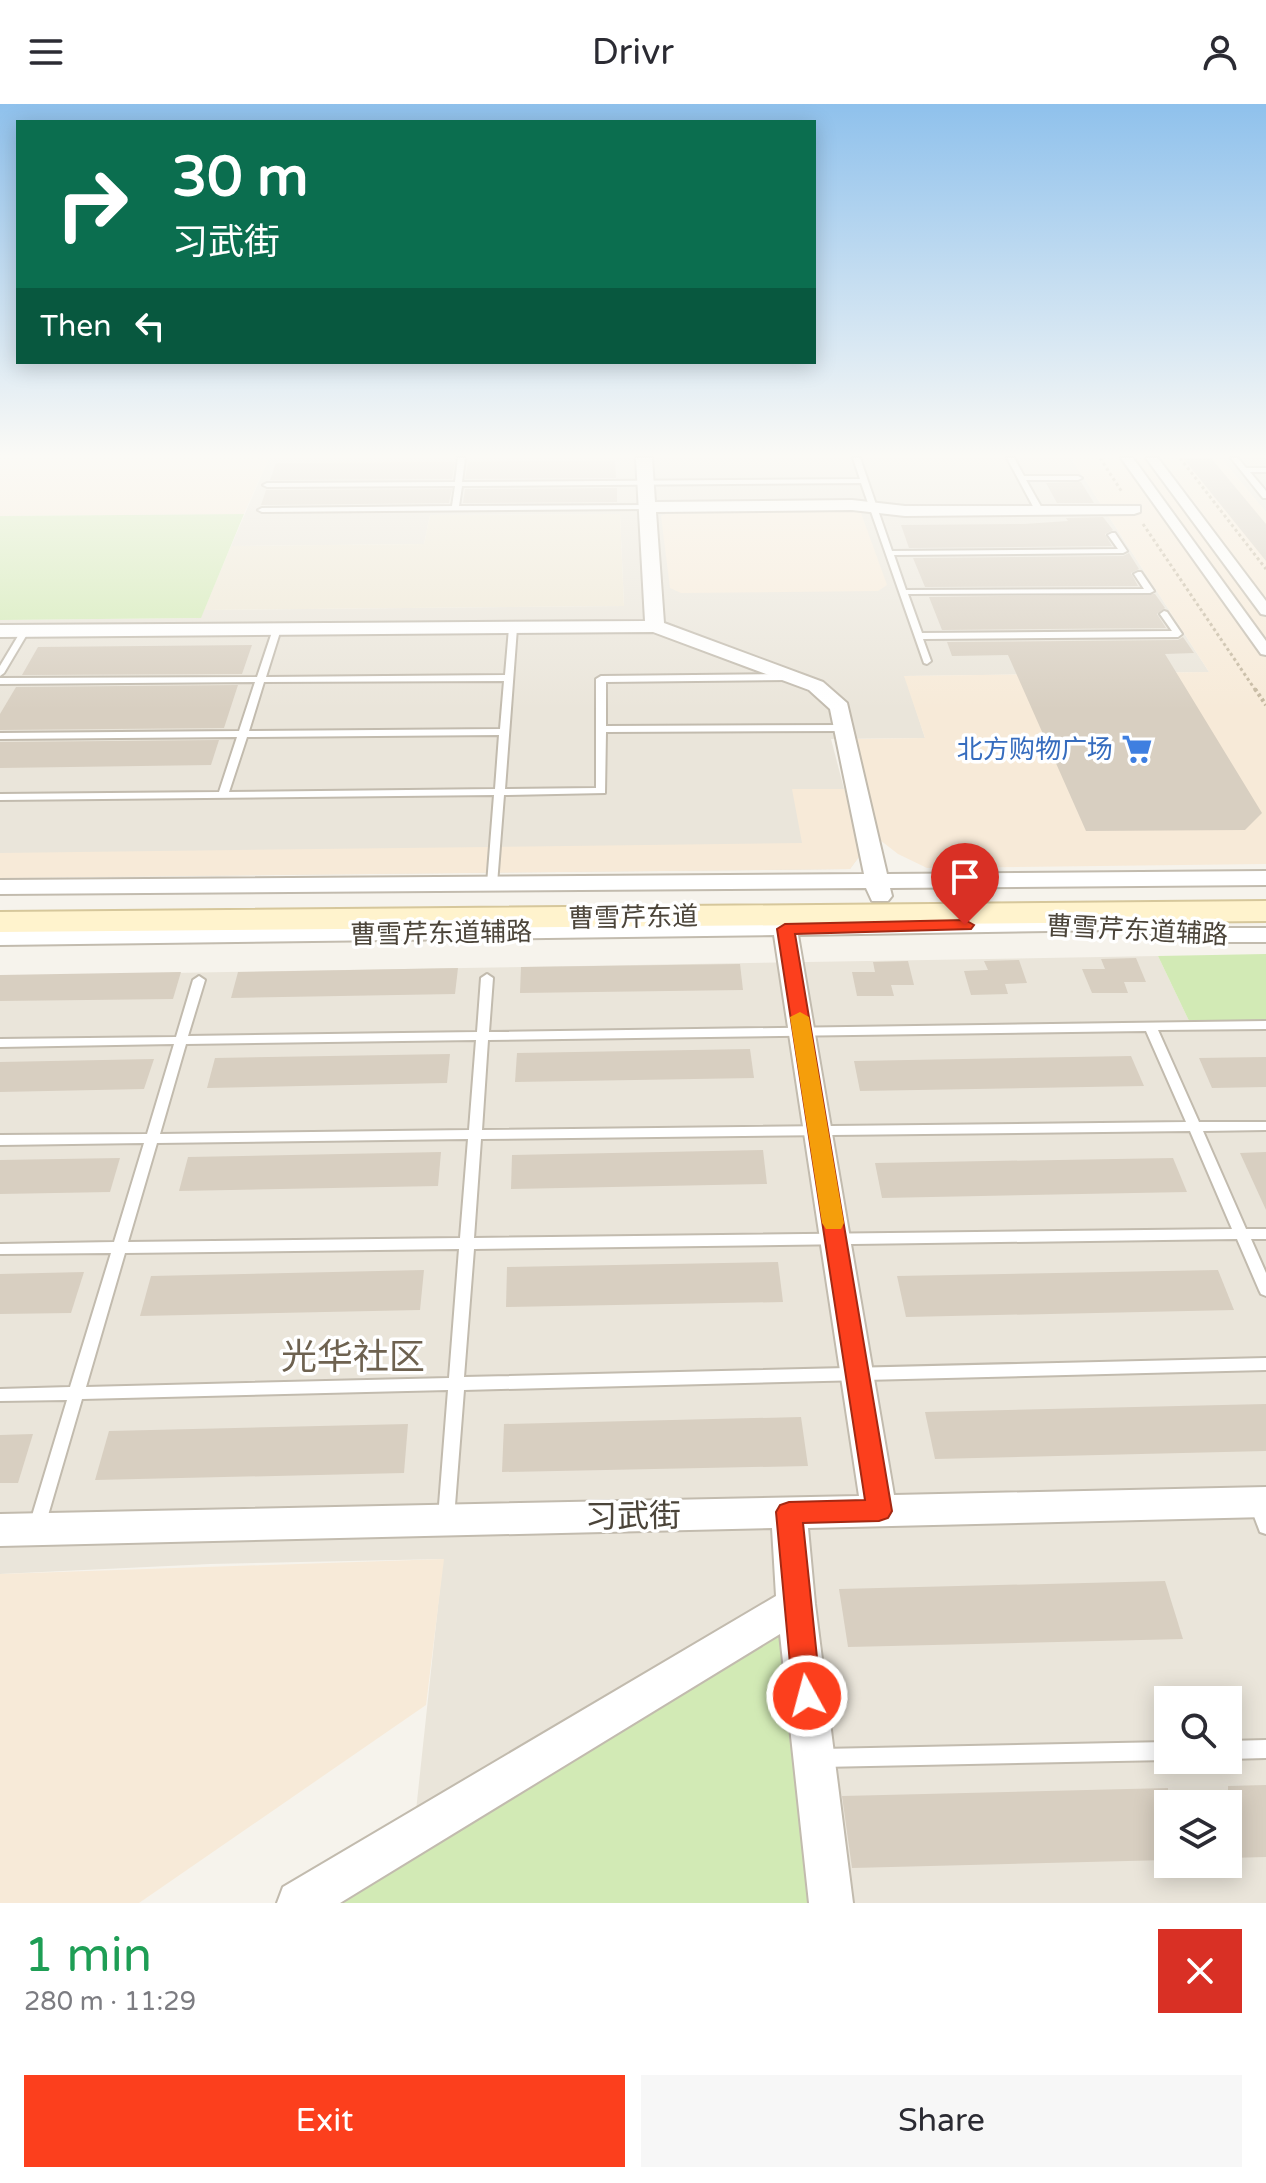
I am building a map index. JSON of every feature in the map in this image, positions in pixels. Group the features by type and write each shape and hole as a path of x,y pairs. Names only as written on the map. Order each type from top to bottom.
{"main road":[{"name":"曹雪芹东道","path":"0,903 877,888 1266,894"},
{"name":"曹雪芹东道","path":"0,922 1266,911"}],"street":[{"path":"649,542 655,626"},
{"path":"1187,542 1266,651"},
{"path":"1215,542 1266,611"},
{"path":"0,631 655,626 816,686 840,707 877,888"},
{"name":"曹雪芹东道辅路","path":"0,887 492,884 877,888 1266,878"},
{"name":"曹雪芹东道辅路","path":"0,938 1115,923 1217,935 1266,935"},
{"path":"785,929 879,1511"},
{"name":"习武街","path":"18,1529 789,1512 1263,1511"},
{"path":"789,1512 796,1604 831,1903"},
{"path":"299,1903 796,1604"}],"lane":[{"path":"886,542 927,661"},
{"path":"890,553 1123,551 1117,542"},
{"path":"904,592 1150,591 1138,574"},
{"path":"919,636 1178,634 1164,614"},
{"path":"492,884 513,628"},
{"path":"223,795 277,629"},
{"path":"0,673 25,631"},
{"path":"0,797 601,791 601,679 791,677"},
{"path":"0,681 509,678"},
{"path":"601,729 845,728"},
{"path":"0,736 504,732"},
{"path":"446,1520 487,978"},
{"path":"18,1529 76,1393 199,980"},
{"path":"0,1043 1266,1025"},
{"path":"1151,1028 1266,1290"},
{"path":"0,1140 1266,1126"},
{"path":"0,1249 1266,1234"},
{"path":"0,1395 1266,1364"},
{"path":"1242,1750 1266,1749"},
{"path":"814,1758 1154,1751"}],"path":[{"path":"1156,542 1266,705"},
{"path":"1245,542 1266,569"}],"shaded area":[{"path":"233,542 424,542 424,544 231,546"},
{"path":"621,542 1125,542 1209,672 905,676 925,738 831,739 861,854 850,869 0,878 0,620 200,618 204,610 624,606"},
{"path":"621,542 624,606 204,610 231,546"},
{"path":"664,542 871,542 887,585 878,591 681,593 670,588"},
{"path":"1125,542 1266,542 1266,864 927,868 898,854 880,840 854,739 925,738 904,676 1209,672"},
{"path":"792,789 844,789 861,854 850,869 0,878 0,853 802,843"},
{"path":"1158,956 1191,1025 1266,1024 1266,1903 280,1903 415,1820 443,1559 210,1564 0,1574 0,976"},
{"path":"444,1559 426,1705 139,1903 0,1903 0,1574"}],"green space":[{"path":"0,542 232,542 201,618 0,620"},
{"path":"1266,954 1266,1024 1191,1025 1158,956"},
{"path":"783,1595 811,1903 280,1903"}],"building":[{"path":"907,542 1110,542 1112,546 909,548"},
{"path":"1251,542 1266,542 1266,561"},
{"path":"1129,553 1139,569 1131,573 1138,586 925,587 913,558 1123,556"},
{"path":"1155,594 1165,608 1157,614 1166,628 942,630 929,597"},
{"name":"北方购物广场","path":"1183,637 1194,653 1165,654 1262,813 1245,830 1086,831 1008,655 952,656 947,642 1178,640"},
{"path":"252,645 242,674 22,675 38,647"},
{"path":"238,685 224,728 0,730 0,714 16,687"},
{"path":"219,740 211,765 0,768 0,742"},
{"path":"1136,958 1146,982 1124,982 1128,993 1092,993 1082,969 1105,969 1101,959"},
{"path":"1019,960 1027,983 1005,984 1008,994 971,995 964,971 988,970 984,961"},
{"path":"908,961 914,985 891,985 894,996 857,996 852,972 875,972 873,962"},
{"path":"740,964 743,990 520,993 521,967"},
{"path":"458,968 455,994 231,998 238,972"},
{"path":"181,972 173,999 0,1001 0,975"},
{"path":"750,1049 754,1078 515,1082 517,1053"},
{"path":"450,1054 447,1083 207,1088 215,1058"},
{"path":"1131,1056 1144,1086 860,1091 854,1061"},
{"path":"1266,1057 1266,1087 1212,1088 1199,1058"},
{"path":"154,1059 144,1089 0,1092 0,1062"},
{"path":"763,1150 767,1184 511,1189 512,1155"},
{"path":"441,1152 438,1186 179,1191 188,1157"},
{"path":"1266,1152 1266,1210 1240,1153"},
{"path":"120,1158 110,1192 0,1194 0,1160"},
{"path":"1173,1158 1187,1192 882,1198 875,1163"},
{"path":"778,1262 783,1302 506,1307 507,1267"},
{"path":"424,1270 420,1310 140,1316 151,1276"},
{"path":"1218,1270 1234,1310 906,1317 897,1276"},
{"path":"84,1272 71,1313 0,1314 0,1274"},
{"path":"1266,1404 1266,1451 935,1459 925,1412"},
{"path":"801,1417 808,1466 502,1472 504,1424"},
{"path":"408,1424 404,1473 95,1480 109,1431"},
{"path":"33,1434 18,1483 0,1483 0,1435"},
{"path":"1165,1581 1183,1639 848,1647 839,1589"},
{"path":"1266,1785 1266,1857 1242,1858 1242,1790 1228,1790 1228,1786"},
{"path":"1168,1788 1154,1790 1154,1860 852,1868 842,1796"}],"slow traffic":[{"path":"800,1017 833,1223"}],"place":[{"name":"北方购物广场","path":"1137,749"}],"district":[{"name":"光华社区","path":"353,1356"}],"route":[{"path":"807,1696 789,1512 879,1511 785,929 965,925"}]}
